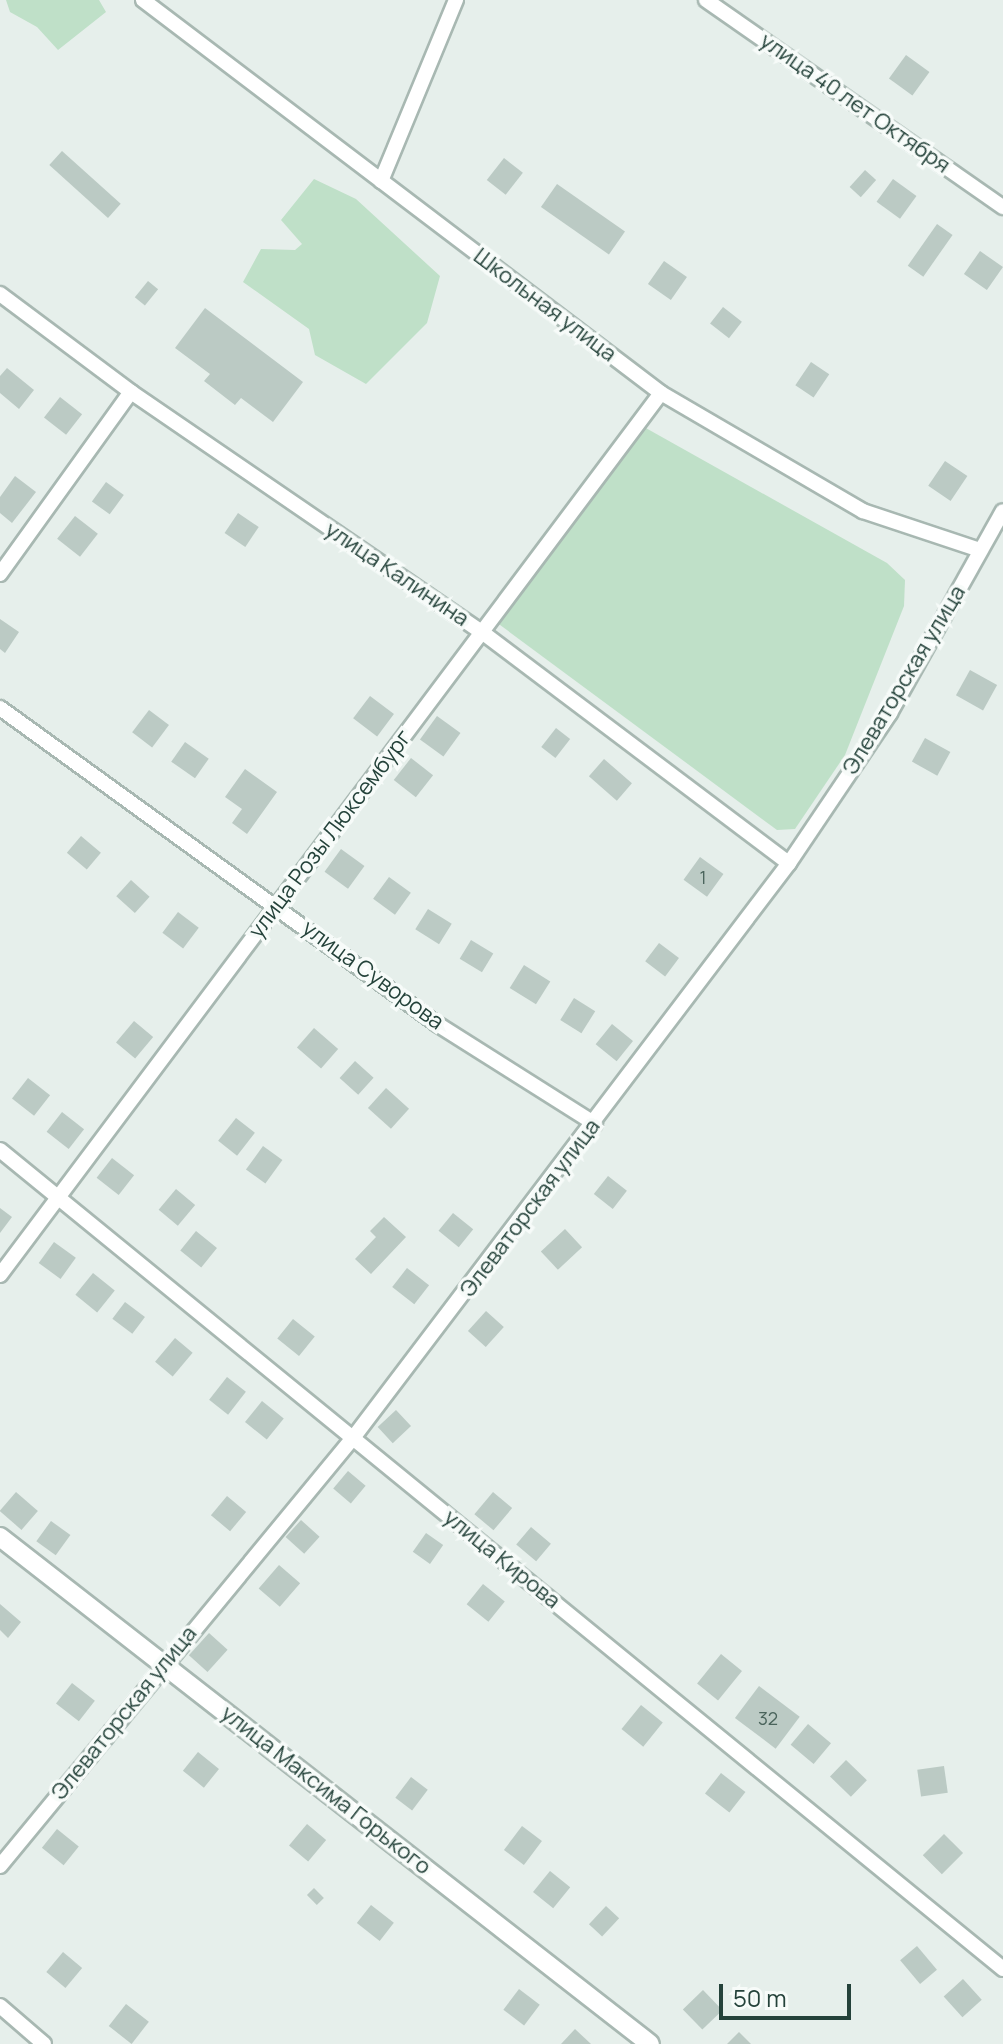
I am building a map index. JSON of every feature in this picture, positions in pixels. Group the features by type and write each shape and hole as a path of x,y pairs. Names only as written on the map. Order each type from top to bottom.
{"street":[{"name":"Школьная улица","path":"143,0 661,393 863,511 980,550"},
{"path":"381,181 456,0"},
{"name":"улица 40 лет Октября","path":"706,0 1003,207"},
{"name":"улица Калинина","path":"0,294 131,392 482,632 789,863"},
{"path":"0,574 131,392"},
{"name":"улица Розы Люксембург","path":"0,1275 661,393"},
{"name":"Элеваторская улица","path":"0,1866 164,1663 353,1438 595,1124 789,863 890,713 1003,511"},
{"name":"улица Суворова","path":"0,708 277,905 437,1024 595,1124"},
{"name":"улица Кирова","path":"0,1150 59,1195 1003,1969"},
{"name":"улица Максима Горького","path":"0,1537 650,2044"},
{"path":"0,2006 44,2044"}],"green space":[{"path":"6,0 99,0 106,12 58,50 37,27 10,12"},
{"path":"314,179 356,199 440,276 427,323 366,384 315,355 309,329 243,282 261,249 295,250 302,244 281,220"},
{"path":"644,427 887,563 905,580 904,606 845,755 795,829 777,830 496,622"}],"building":[{"path":"906,55 929,72 912,96 889,78"},
{"path":"62,151 121,204 108,218 49,165"},
{"path":"504,158 523,173 506,195 487,180"},
{"path":"865,170 876,180 861,197 850,187"},
{"path":"893,179 916,196 900,219 877,202"},
{"path":"557,184 625,232 609,255 541,207"},
{"path":"937,224 953,235 923,277 908,266"},
{"path":"980,251 1003,267 987,290 964,274"},
{"path":"664,261 687,277 671,300 648,284"},
{"path":"148,281 158,289 145,306 135,297"},
{"path":"723,307 742,322 729,338 710,324"},
{"path":"205,308 303,382 273,422 241,398 235,405 204,381 210,374 175,348"},
{"path":"811,362 829,374 814,398 795,385"},
{"path":"7,368 34,390 19,409 0,393 0,376"},
{"path":"60,397 82,414 66,435 44,417"},
{"path":"945,461 967,476 951,501 928,486"},
{"path":"15,476 36,492 12,523 0,513 0,497"},
{"path":"106,482 124,495 110,514 92,501"},
{"path":"238,513 259,527 245,547 225,533"},
{"path":"75,516 98,534 80,557 57,539"},
{"path":"0,619 19,632 5,653 0,649"},
{"path":"970,670 997,685 983,710 956,695"},
{"path":"370,696 394,714 377,736 353,718"},
{"path":"149,710 169,725 152,747 132,732"},
{"path":"437,716 460,733 443,757 420,739"},
{"path":"556,728 570,739 555,758 541,747"},
{"path":"925,738 950,752 937,776 912,762"},
{"path":"185,742 209,759 195,778 171,762"},
{"path":"411,758 433,775 416,797 394,780"},
{"path":"604,759 632,783 617,801 589,776"},
{"path":"245,769 277,792 247,834 232,823 242,809 225,797"},
{"path":"81,836 101,853 87,870 67,853"},
{"path":"341,849 364,866 348,889 325,872"},
{"path":"700,857 723,874 707,897 684,880"},
{"path":"389,877 411,893 395,915 373,899"},
{"path":"131,880 150,897 135,913 116,896"},
{"path":"428,909 452,924 439,944 415,929"},
{"path":"178,912 199,928 183,948 162,933"},
{"path":"471,940 493,953 482,972 460,959"},
{"path":"659,943 679,958 665,976 645,961"},
{"path":"524,965 550,981 536,1004 510,988"},
{"path":"574,998 595,1011 581,1033 560,1020"},
{"path":"134,1021 153,1037 135,1059 116,1042"},
{"path":"612,1024 633,1041 617,1061 596,1044"},
{"path":"314,1028 338,1049 321,1069 297,1048"},
{"path":"355,1061 374,1078 358,1095 340,1078"},
{"path":"28,1078 50,1095 34,1116 12,1098"},
{"path":"386,1088 409,1109 391,1129 368,1108"},
{"path":"62,1112 84,1129 69,1149 47,1132"},
{"path":"236,1118 255,1133 237,1156 218,1141"},
{"path":"263,1146 282,1160 265,1184 246,1169"},
{"path":"112,1158 134,1175 119,1195 97,1178"},
{"path":"608,1176 627,1191 613,1209 594,1194"},
{"path":"176,1189 195,1205 178,1226 159,1210"},
{"path":"0,1208 12,1217 0,1233"},
{"path":"453,1213 473,1229 459,1247 439,1231"},
{"path":"384,1217 406,1237 371,1274 355,1259 376,1237 370,1231"},
{"path":"565,1229 582,1247 558,1270 541,1252"},
{"path":"196,1231 217,1248 201,1267 180,1250"},
{"path":"54,1242 76,1258 61,1279 39,1263"},
{"path":"407,1268 429,1285 414,1304 392,1287"},
{"path":"93,1273 115,1291 97,1312 75,1295"},
{"path":"125,1302 145,1317 132,1334 112,1319"},
{"path":"486,1311 504,1327 486,1347 468,1331"},
{"path":"293,1319 315,1337 299,1356 277,1338"},
{"path":"175,1338 193,1353 173,1377 155,1362"},
{"path":"227,1377 246,1392 228,1415 209,1400"},
{"path":"262,1401 284,1419 267,1440 245,1422"},
{"path":"396,1410 411,1426 393,1443 378,1427"},
{"path":"348,1471 366,1486 351,1503 333,1489"},
{"path":"16,1492 38,1511 21,1530 0,1511"},
{"path":"493,1492 512,1508 494,1530 474,1514"},
{"path":"227,1496 246,1512 230,1531 211,1515"},
{"path":"301,1520 320,1537 304,1554 286,1537"},
{"path":"51,1521 70,1535 56,1555 36,1541"},
{"path":"531,1527 551,1544 536,1561 516,1545"},
{"path":"426,1533 443,1545 430,1564 413,1552"},
{"path":"279,1565 300,1583 280,1607 259,1588"},
{"path":"483,1584 505,1602 488,1622 467,1604"},
{"path":"0,1604 21,1622 8,1638 0,1630"},
{"path":"209,1633 228,1650 208,1672 189,1655"},
{"path":"721,1654 742,1671 718,1701 697,1684"},
{"path":"72,1683 95,1701 79,1721 56,1703"},
{"path":"759,1686 800,1717 776,1749 735,1718"},
{"path":"641,1705 663,1723 643,1747 621,1729"},
{"path":"808,1724 831,1743 814,1764 791,1745"},
{"path":"198,1752 219,1769 204,1788 183,1771"},
{"path":"846,1760 867,1780 851,1797 830,1777"},
{"path":"944,1766 948,1793 921,1796 917,1770"},
{"path":"721,1773 745,1792 729,1813 705,1793"},
{"path":"411,1777 428,1790 412,1810 395,1798"},
{"path":"307,1824 326,1840 308,1862 289,1845"},
{"path":"522,1826 542,1841 524,1865 504,1850"},
{"path":"57,1829 79,1847 64,1865 42,1848"},
{"path":"944,1834 963,1853 942,1874 923,1855"},
{"path":"550,1871 570,1887 553,1908 533,1892"},
{"path":"314,1888 324,1898 317,1905 307,1895"},
{"path":"371,1905 394,1923 380,1941 357,1923"},
{"path":"606,1906 619,1918 602,1937 589,1924"},
{"path":"917,1946 937,1970 920,1984 900,1960"},
{"path":"63,1952 82,1968 65,1988 46,1972"},
{"path":"963,1979 982,2000 962,2017 944,1996"},
{"path":"519,1989 540,2005 524,2025 503,2010"},
{"path":"703,1990 722,2010 702,2030 683,2009"},
{"path":"126,2004 149,2022 132,2044 109,2026"},
{"path":"575,2029 591,2044 561,2044"},
{"path":"739,2032 751,2044 727,2044"}]}
